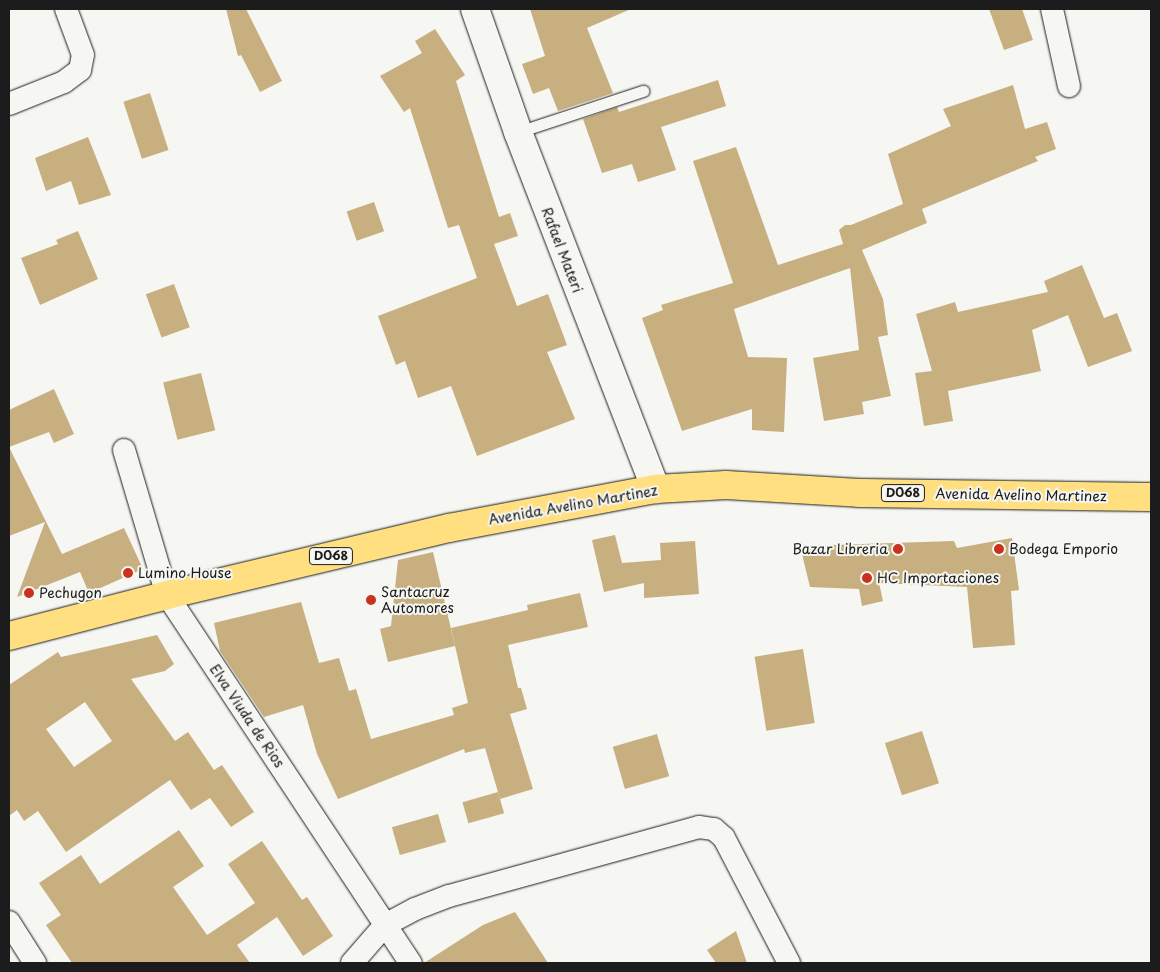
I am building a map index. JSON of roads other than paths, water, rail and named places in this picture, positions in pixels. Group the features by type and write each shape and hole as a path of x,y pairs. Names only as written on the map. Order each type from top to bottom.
{"main road":[{"name":"Rafael Materi","path":"475,9 518,132 656,489"},
{"name":"Avenida Avelino Martinez","path":"9,636 167,595 449,528 656,489 726,485 859,493 1151,497"}],"street":[{"path":"9,104 64,82 80,70 83,55 66,9"},
{"path":"1052,9 1069,86"},
{"name":"Elva Viuda de Rios","path":"124,450 167,595 411,963"},
{"path":"352,963 385,925 449,896 706,828 714,829 724,838 789,963"},
{"path":"9,922 23,957"}],"lane":[{"path":"518,132 643,91"}],"place":[{"name":"Bazar Libreria","path":"898,549"},
{"name":"Bodega Emporio","path":"999,549"},
{"name":"Lumino House","path":"128,573"},
{"name":"HC Importaciones","path":"867,578"},
{"name":"Pechugon","path":"29,593"},
{"name":"Santacruz Automores","path":"371,600"}]}
